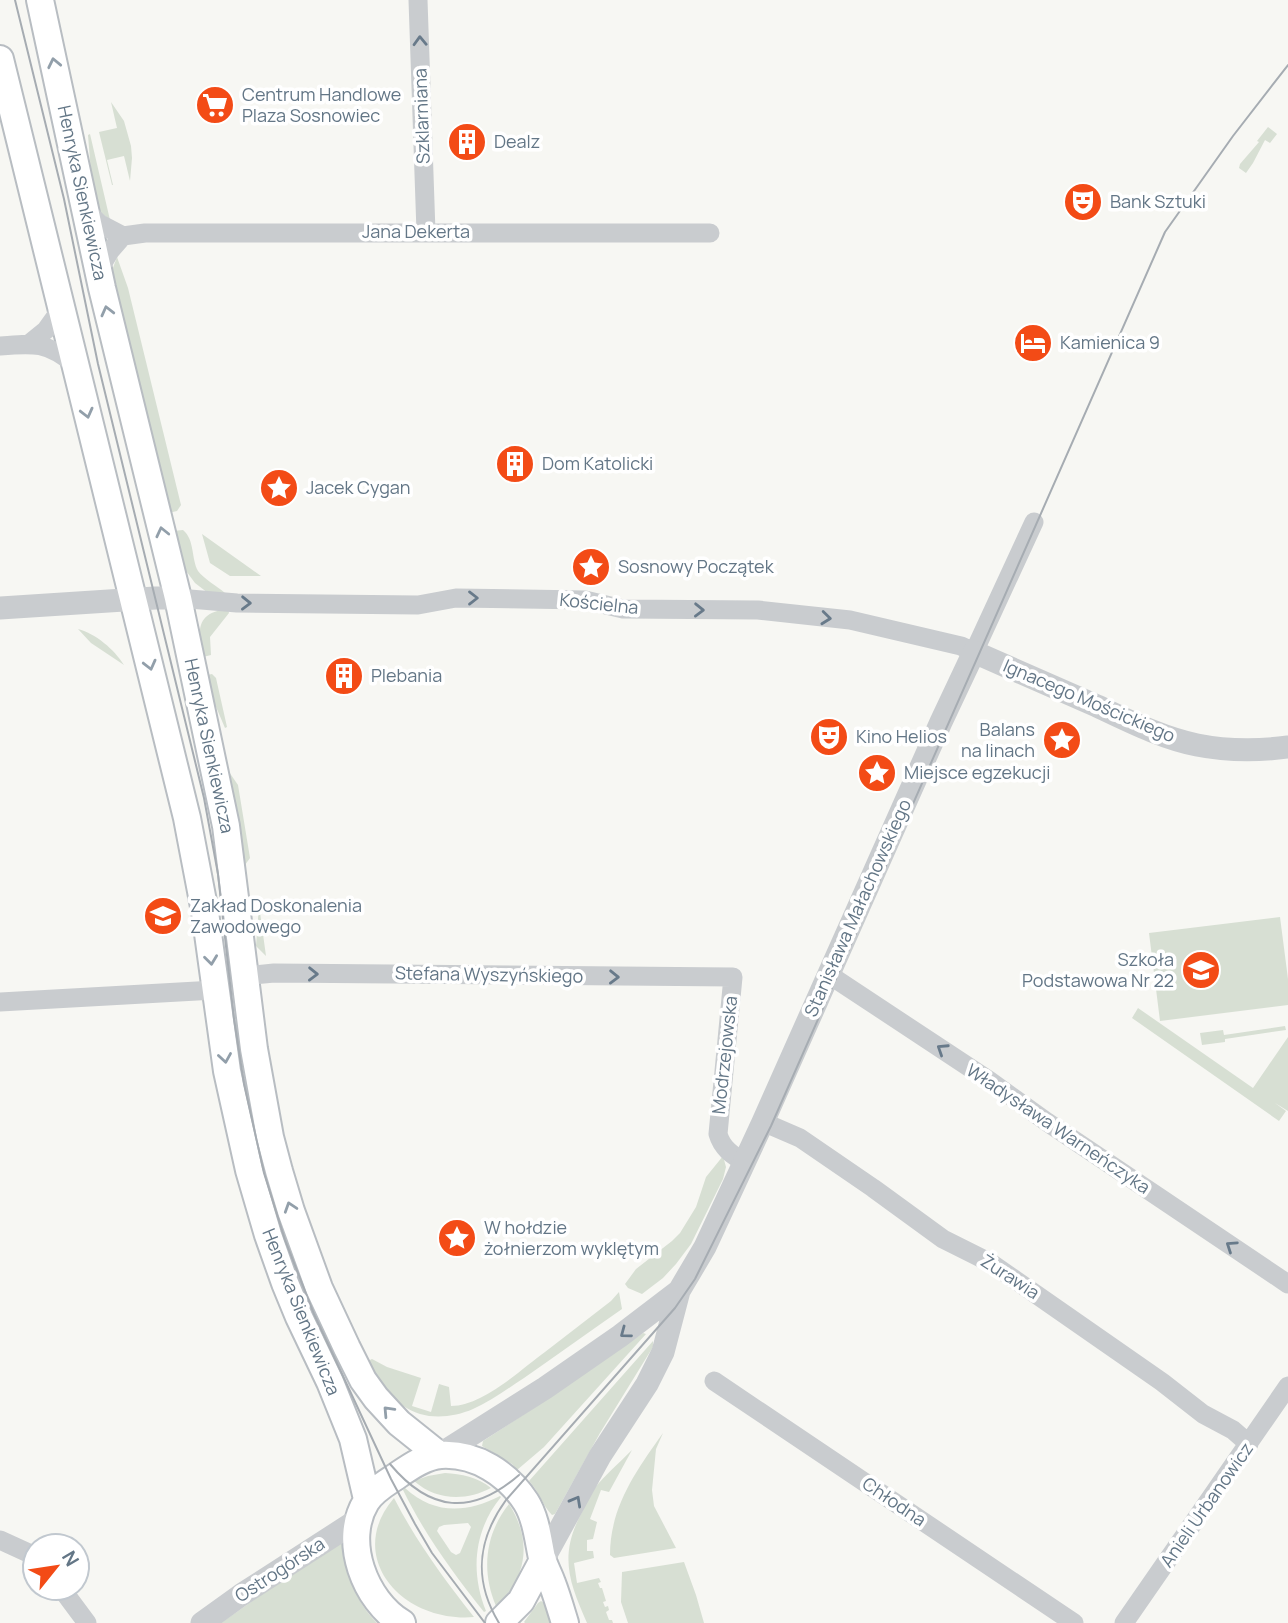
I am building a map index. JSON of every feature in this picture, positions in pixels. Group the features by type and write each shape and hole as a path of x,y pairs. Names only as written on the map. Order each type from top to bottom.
{"main road":[{"name":"Henryka Sienkiewicza","path":"40,0 99,271 178,598 226,826 254,1049 270,1137 291,1210 319,1288 356,1366 376,1398 399,1423 439,1455"},
{"name":"Henryka Sienkiewicza","path":"0,59 196,859 232,1098 258,1203 285,1283 353,1439 363,1509 357,1539 358,1558 365,1579 383,1608 402,1623"},
{"path":"363,1509 382,1486 416,1464 439,1455 475,1460 491,1468 506,1478 527,1504 565,1623"},
{"path":"499,1623 521,1601 543,1560"}],"street":[{"name":"Szklarniana","path":"418,0 426,232"},
{"path":"85,210 100,224 123,236 110,251 99,271"},
{"name":"Jana Dekerta","path":"123,236 145,233 710,233"},
{"path":"30,343 46,330 61,309"},
{"path":"0,346 30,343 45,346 61,353 75,365"},
{"name":"Stanisława Małachowskiego","path":"543,1560 600,1456 647,1384 663,1352 679,1292 705,1247 763,1122 935,735 1034,522"},
{"path":"0,608 178,598"},
{"name":"Kościelna","path":"178,598 237,603 418,605 456,598 585,600 624,609 758,610 850,620 961,646 974,652"},
{"name":"Ignacego Mościckiego","path":"974,652 1170,737 1197,745 1222,748 1263,750 1288,747"},
{"name":"Stefana Wyszyńskiego","path":"244,976 274,973 733,977"},
{"name":"Władysława Warneńczyka","path":"828,974 1288,1284"},
{"name":"Modrzejowska","path":"733,977 718,1134 724,1147 744,1162"},
{"path":"0,1002 215,990"},
{"name":"Żurawia","path":"763,1122 800,1138 943,1239 991,1264 1151,1374 1203,1414 1233,1430 1250,1444"},
{"name":"Stanisława Małachowskiego","path":"439,1455 545,1388 679,1292"},
{"name":"Chłodna","path":"714,1381 1074,1623"},
{"name":"Anieli Urbanowicz","path":"1124,1623 1288,1386"},
{"name":"Ostrogórska","path":"202,1623 363,1509"},
{"path":"0,1540 21,1550"},
{"path":"71,1602 87,1623"}],"shaded area":[{"path":"111,102 124,121 132,158 130,181 124,156 107,160 113,185 99,132 117,128"},
{"path":"1268,127 1277,134 1270,143 1265,140 1246,173 1239,168 1240,164"},
{"path":"90,134 110,220 99,211 93,198"},
{"path":"117,257 128,288 181,505 177,511 168,513 111,273"},
{"path":"183,530 191,544 198,571 225,593 208,593 195,583 181,564 173,531"},
{"path":"202,534 261,576 230,576 210,563"},
{"path":"228,609 229,613 210,637 211,655 203,657 201,624 210,614"},
{"path":"78,629 104,643 124,665 91,643"},
{"path":"212,674 216,678 227,727 225,728 211,695 207,675"},
{"path":"227,769 238,785 250,858 245,865"},
{"path":"259,905 266,956 256,946"},
{"path":"1280,917 1288,979 1288,1005 1160,1021 1149,933"},
{"path":"1138,1008 1253,1088 1288,1037 1288,1111 1275,1103 1286,1111 1279,1121 1132,1018"},
{"path":"1285,1026 1286,1030 1202,1045 1200,1033 1223,1030 1224,1035"},
{"path":"723,1156 726,1167 723,1179 691,1244 663,1278 642,1294 628,1288 625,1284 636,1269 680,1233 696,1207 706,1177"},
{"path":"619,1292 622,1309 499,1395 460,1413 433,1416 411,1410 395,1400 366,1362 372,1359 421,1378 412,1406 431,1412 439,1384 449,1387 451,1406 463,1404 501,1386"},
{"path":"643,1333 646,1334 544,1447 517,1470 512,1464 482,1446 483,1441"},
{"path":"653,1341 653,1347 552,1515 529,1481"},
{"path":"663,1433 656,1449 652,1490 654,1506 676,1548 614,1558 610,1555 611,1538 620,1505 634,1476"},
{"path":"632,1450 609,1492 601,1490 590,1519 597,1522 593,1539 587,1540 587,1551 593,1551 594,1558 574,1563 577,1583 599,1578 601,1582 598,1583 606,1601 603,1602 609,1610 606,1612 613,1623 587,1623 571,1582 568,1556 570,1543 591,1492"},
{"path":"445,1473 469,1477 491,1488 472,1495 452,1497 432,1492 414,1481"},
{"path":"405,1488 427,1503 451,1508 475,1506 501,1497 485,1523 477,1552 478,1581 486,1611 484,1612 461,1583 440,1553 403,1490","holes":["468,1523 471,1527 460,1553 456,1555 437,1531 444,1525"]},
{"path":"394,1498 431,1559 474,1617 448,1616 424,1609 403,1597 388,1582 378,1563 375,1542 380,1520"},
{"path":"509,1504 521,1531 523,1558 515,1583 496,1606 488,1580 488,1553 495,1528"},
{"path":"335,1543 344,1545 354,1587 363,1606 377,1623 221,1623"},
{"path":"684,1562 704,1623 628,1623 621,1602 622,1572"},
{"path":"541,1601 553,1623 525,1623 524,1622"}],"tram line":[{"path":"15,0 64,199 98,364 204,798 218,874 244,1084 264,1173 285,1240 314,1314 391,1479 432,1553 485,1623"},
{"path":"499,1623 485,1591 482,1576 484,1545 496,1515 506,1500 675,1308 695,1279 771,1126 1165,232 1233,136 1288,65"},
{"path":"390,1464 420,1492 452,1503 485,1497 519,1475"}],"place":[{"name":"Centrum Handlowe Plaza Sosnowiec","path":"215,105"},
{"name":"Dealz","path":"467,142"},
{"name":"Bank Sztuki","path":"1083,202"},
{"name":"Kamienica 9","path":"1033,343"},
{"name":"Dom Katolicki","path":"515,464"},
{"name":"Jacek Cygan","path":"279,488"},
{"name":"Sosnowy Początek","path":"591,567"},
{"name":"Plebania","path":"344,676"},
{"name":"Kino Helios","path":"829,737"},
{"name":"Balans na linach","path":"1062,740"},
{"name":"Miejsce egzekucji","path":"877,773"},
{"name":"Zakład Doskonalenia Zawodowego","path":"163,916"},
{"name":"Szkoła Podstawowa Nr 22","path":"1201,970"},
{"name":"W hołdzie żołnierzom wyklętym","path":"457,1238"}]}
